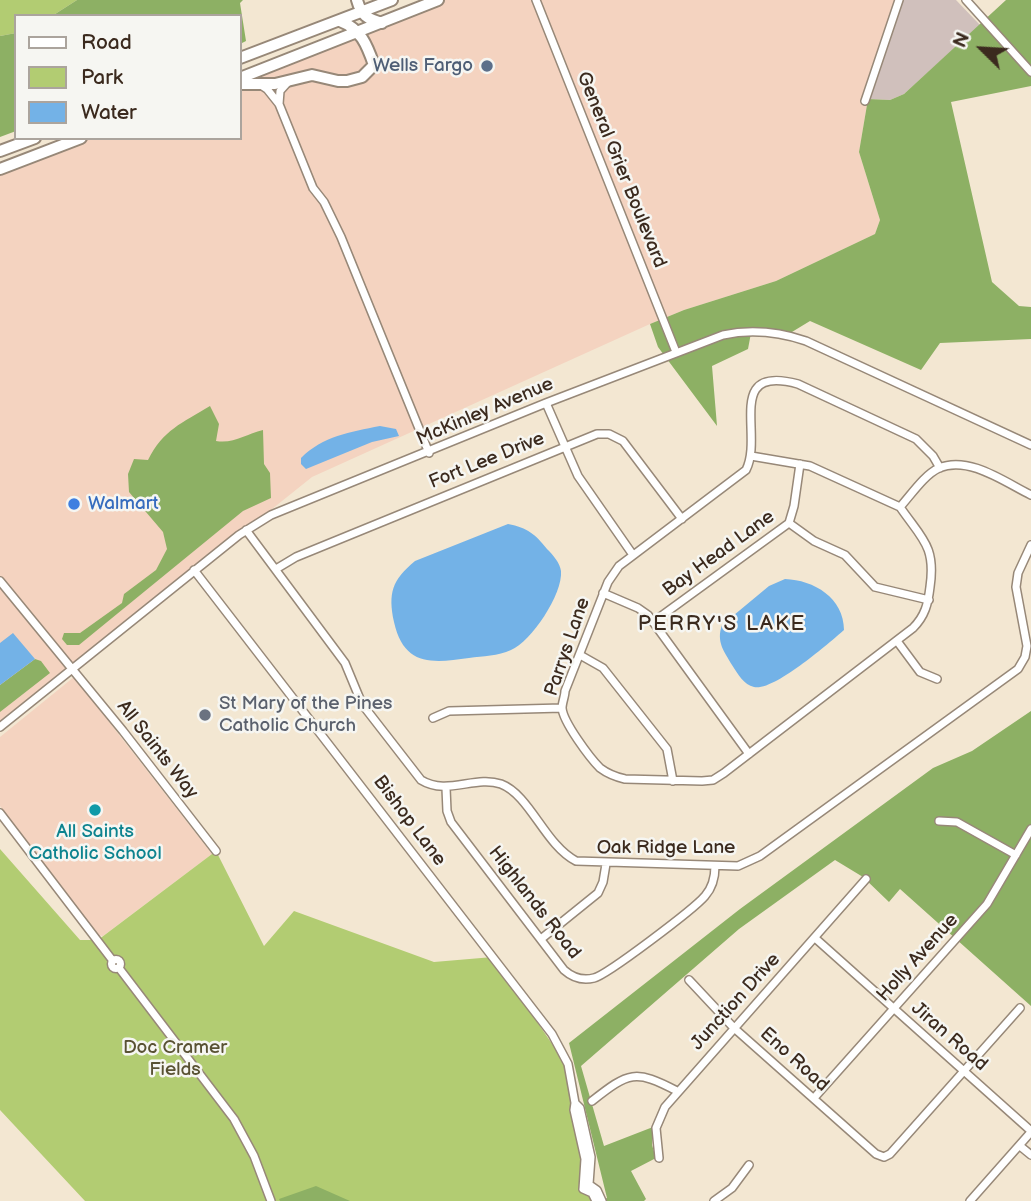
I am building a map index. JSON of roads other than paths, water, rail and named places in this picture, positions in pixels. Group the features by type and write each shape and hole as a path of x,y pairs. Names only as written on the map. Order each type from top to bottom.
{"highway":[{"path":"356,0 361,13 370,20 382,23"},
{"path":"242,57 393,0"},
{"path":"242,77 438,0"},
{"path":"242,84 260,85 312,75 338,81 362,77 374,65 359,32 351,25 340,22"},
{"path":"0,151 30,140"},
{"path":"0,169 76,140"}],"street":[{"name":"General Grier Boulevard","path":"536,0 676,352"},
{"path":"865,101 898,0"},
{"path":"966,0 1031,72"},
{"path":"279,104 280,91 289,80"},
{"path":"260,85 267,89 279,104 313,188 324,202 341,237 429,453"},
{"name":"McKinley Avenue","path":"0,727 194,570 246,530 271,516 546,403 676,352 734,333 766,332 794,337 820,346 1031,444"},
{"path":"940,468 933,456 916,439 799,384 786,381 766,383 753,394 750,408 751,456 810,466 900,507 940,468 954,465 976,468 1031,495"},
{"path":"546,403 584,487 633,555"},
{"name":"Fort Lee Drive","path":"276,569 296,557 597,434 609,434 623,441 682,519"},
{"name":"Parrys Lane","path":"751,456 746,470 612,573 603,593 565,691 562,708 569,725 601,769 613,776 625,779 702,782 713,779 919,622 926,612 929,600 932,558 927,546 900,507"},
{"name":"Bay Head Lane","path":"653,622 789,523 800,464"},
{"path":"789,523 814,541 845,555 875,587 929,600"},
{"path":"246,530 345,663 362,704 416,776 434,787 446,788"},
{"name":"Oak Ridge Lane","path":"446,788 500,784 512,791 565,855 576,861 738,866 760,856 1014,672 1023,661 1029,646 1016,587 1018,573 1030,548"},
{"name":"Bishop Lane","path":"194,570 552,1034 568,1064 575,1103 580,1108 591,1157 585,1185"},
{"name":"All Saints Way","path":"0,580 216,851"},
{"path":"603,593 638,608 653,622 749,754"},
{"path":"897,641 920,672 937,679"},
{"path":"580,655 603,668 667,749 673,781"},
{"path":"433,718 449,711 562,708"},
{"name":"Highlands Road","path":"446,788 446,811 452,822 564,970 573,977 584,980 606,974 704,898 715,878 715,866"},
{"path":"0,813 113,961 121,962 119,968 234,1119 254,1156 271,1201"},
{"path":"939,821 957,822 1016,855"},
{"name":"Holly Avenue","path":"814,1098 987,904 1031,829"},
{"path":"541,939 598,894 606,864"},
{"name":"Junction Drive","path":"659,1158 656,1140 662,1111 866,879"},
{"name":"Jiran Road","path":"815,937 1031,1132"},
{"name":"Eno Road","path":"689,980 734,1028 876,1154 884,1157 890,1154 964,1070"},
{"path":"964,1070 1020,1008"},
{"path":"592,1101 618,1082 637,1076 649,1077 677,1091"},
{"path":"970,1201 1031,1132"},
{"path":"1020,1146 1031,1155"},
{"path":"714,1201 732,1188 750,1165"},
{"path":"585,1185 596,1201"},
{"path":"585,1185 599,1193 602,1201"}],"water":[{"path":"380,426 396,429 399,436 372,442 306,469 301,464 301,458 328,440"},
{"path":"508,524 521,527 535,536 554,556 561,571 557,592 536,628 519,645 501,654 432,661 413,654 399,637 392,612 392,595 401,574 415,561"},
{"path":"785,579 806,583 825,593 839,609 844,630 787,675 763,687 754,687 742,679 724,651 720,641 722,625 769,586"},
{"path":"13,633 35,659 0,685 0,643"}],"place":[{"name":"Wells Fargo","path":"487,66"},
{"name":"Walmart","path":"74,504"},
{"name":"St Mary of the Pines Catholic Church","path":"205,715"},
{"name":"All Saints Catholic School","path":"95,810"}],"district":[{"name":"PERRY'S LAKE","path":"722,625"}],"park label":[{"name":"Doc Cramer Fields","path":"175,1059"}]}
